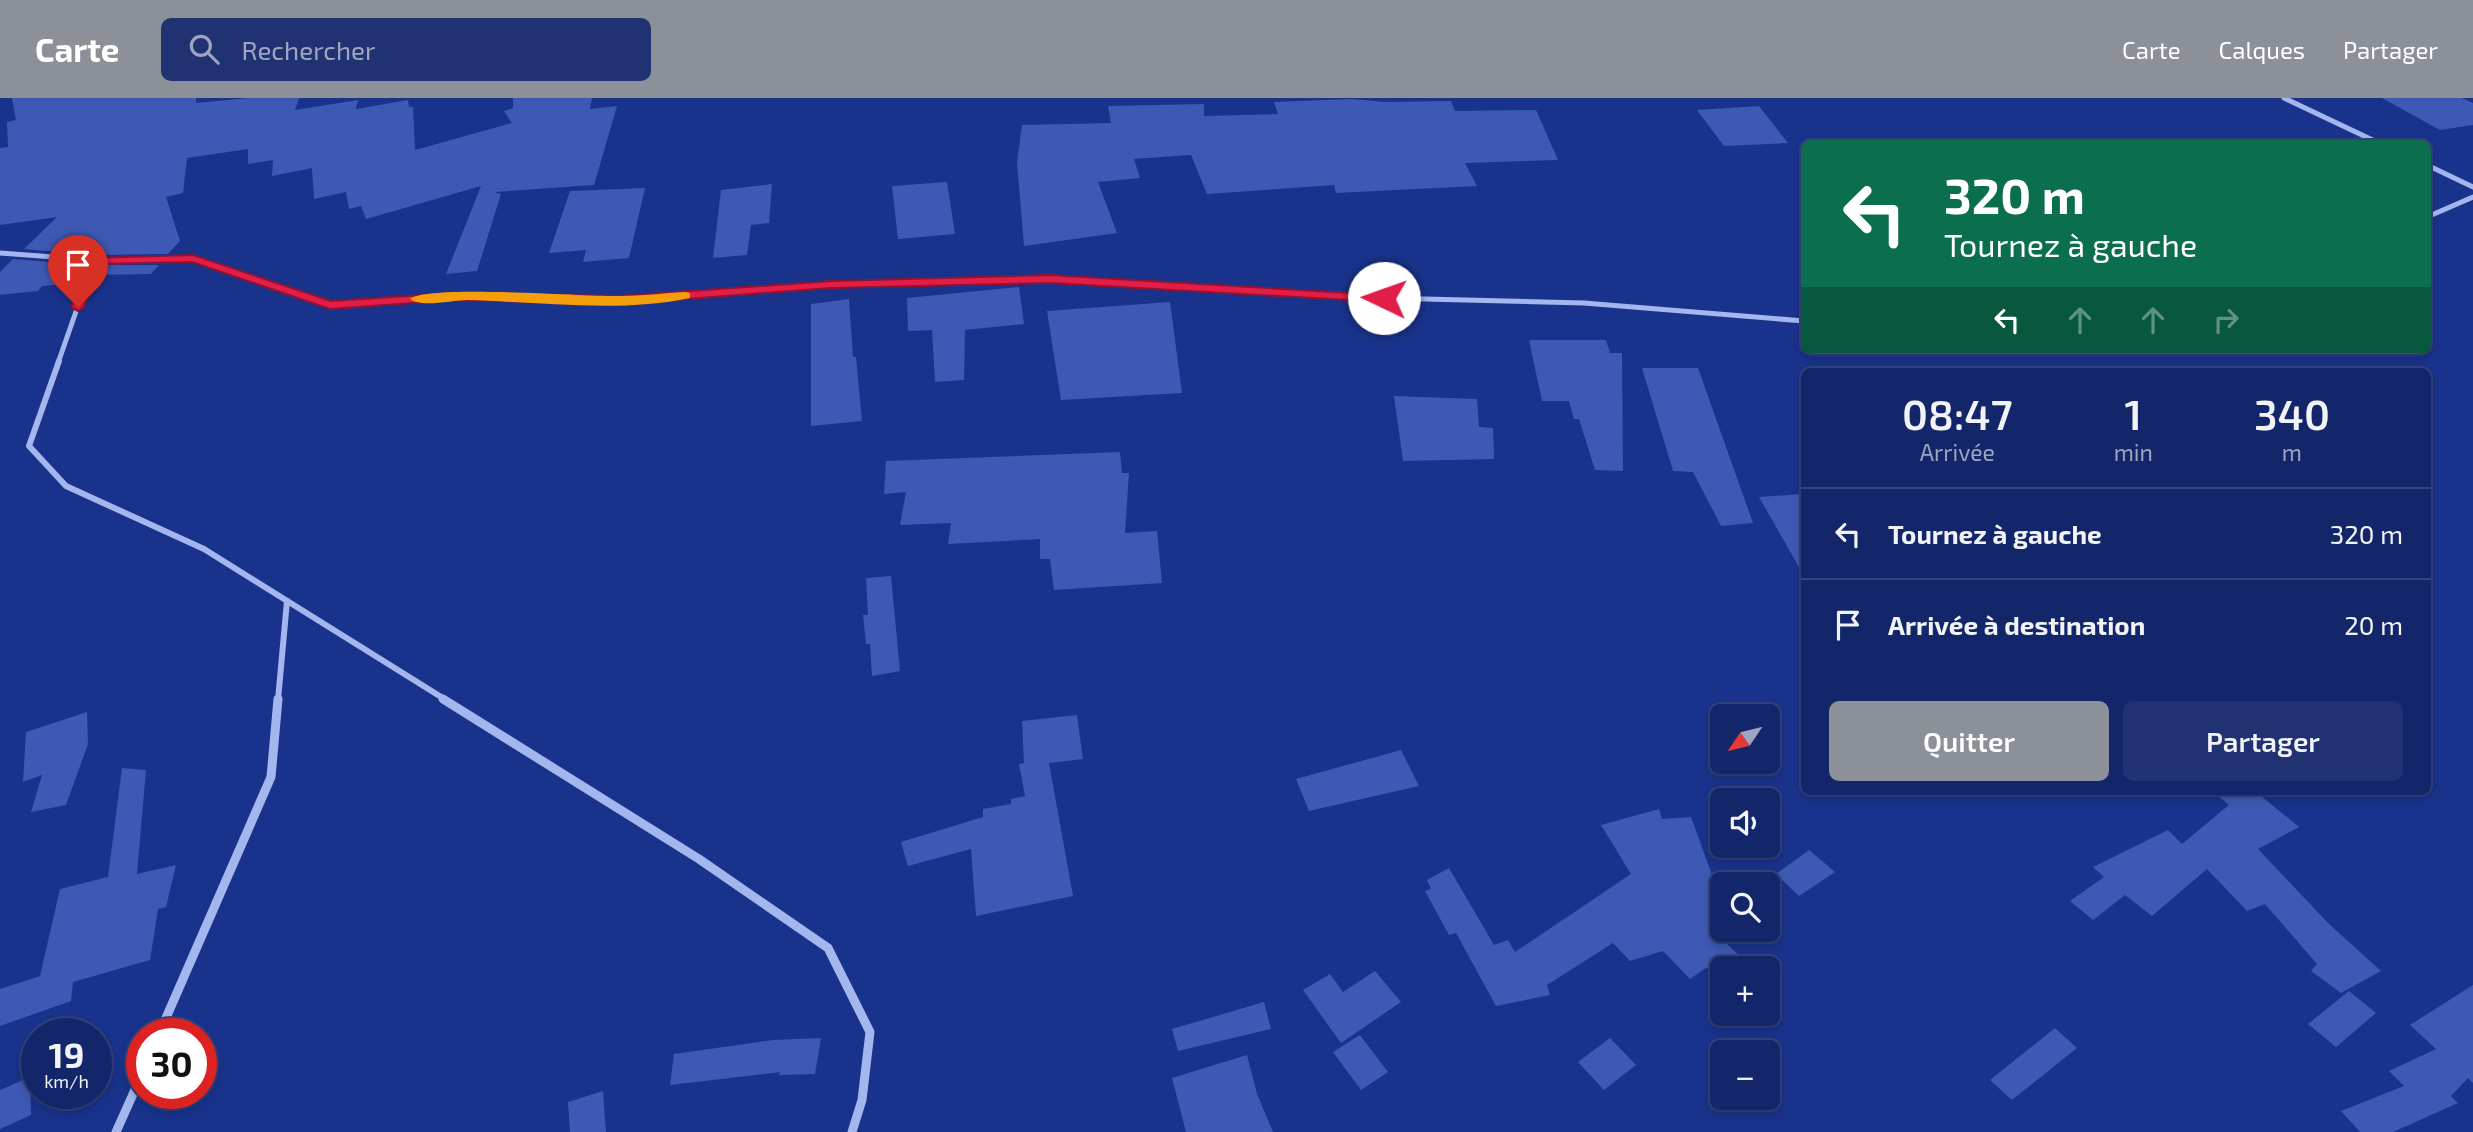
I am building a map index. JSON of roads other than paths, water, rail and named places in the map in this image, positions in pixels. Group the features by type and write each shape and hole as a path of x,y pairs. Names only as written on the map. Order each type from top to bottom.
{"street":[{"path":"2284,98 2373,140"},
{"path":"2431,167 2473,187"},
{"path":"2431,215 2473,197"},
{"path":"0,253 94,260 193,259 330,305 454,296 620,300 831,285 1050,279 1384,298 1584,303 1801,321"},
{"path":"94,260 29,446 66,486 204,549 699,859 828,948 870,1032 862,1100 852,1132"},
{"path":"166,1018 271,777 287,601"},
{"path":"116,1132 126,1109"}]}
